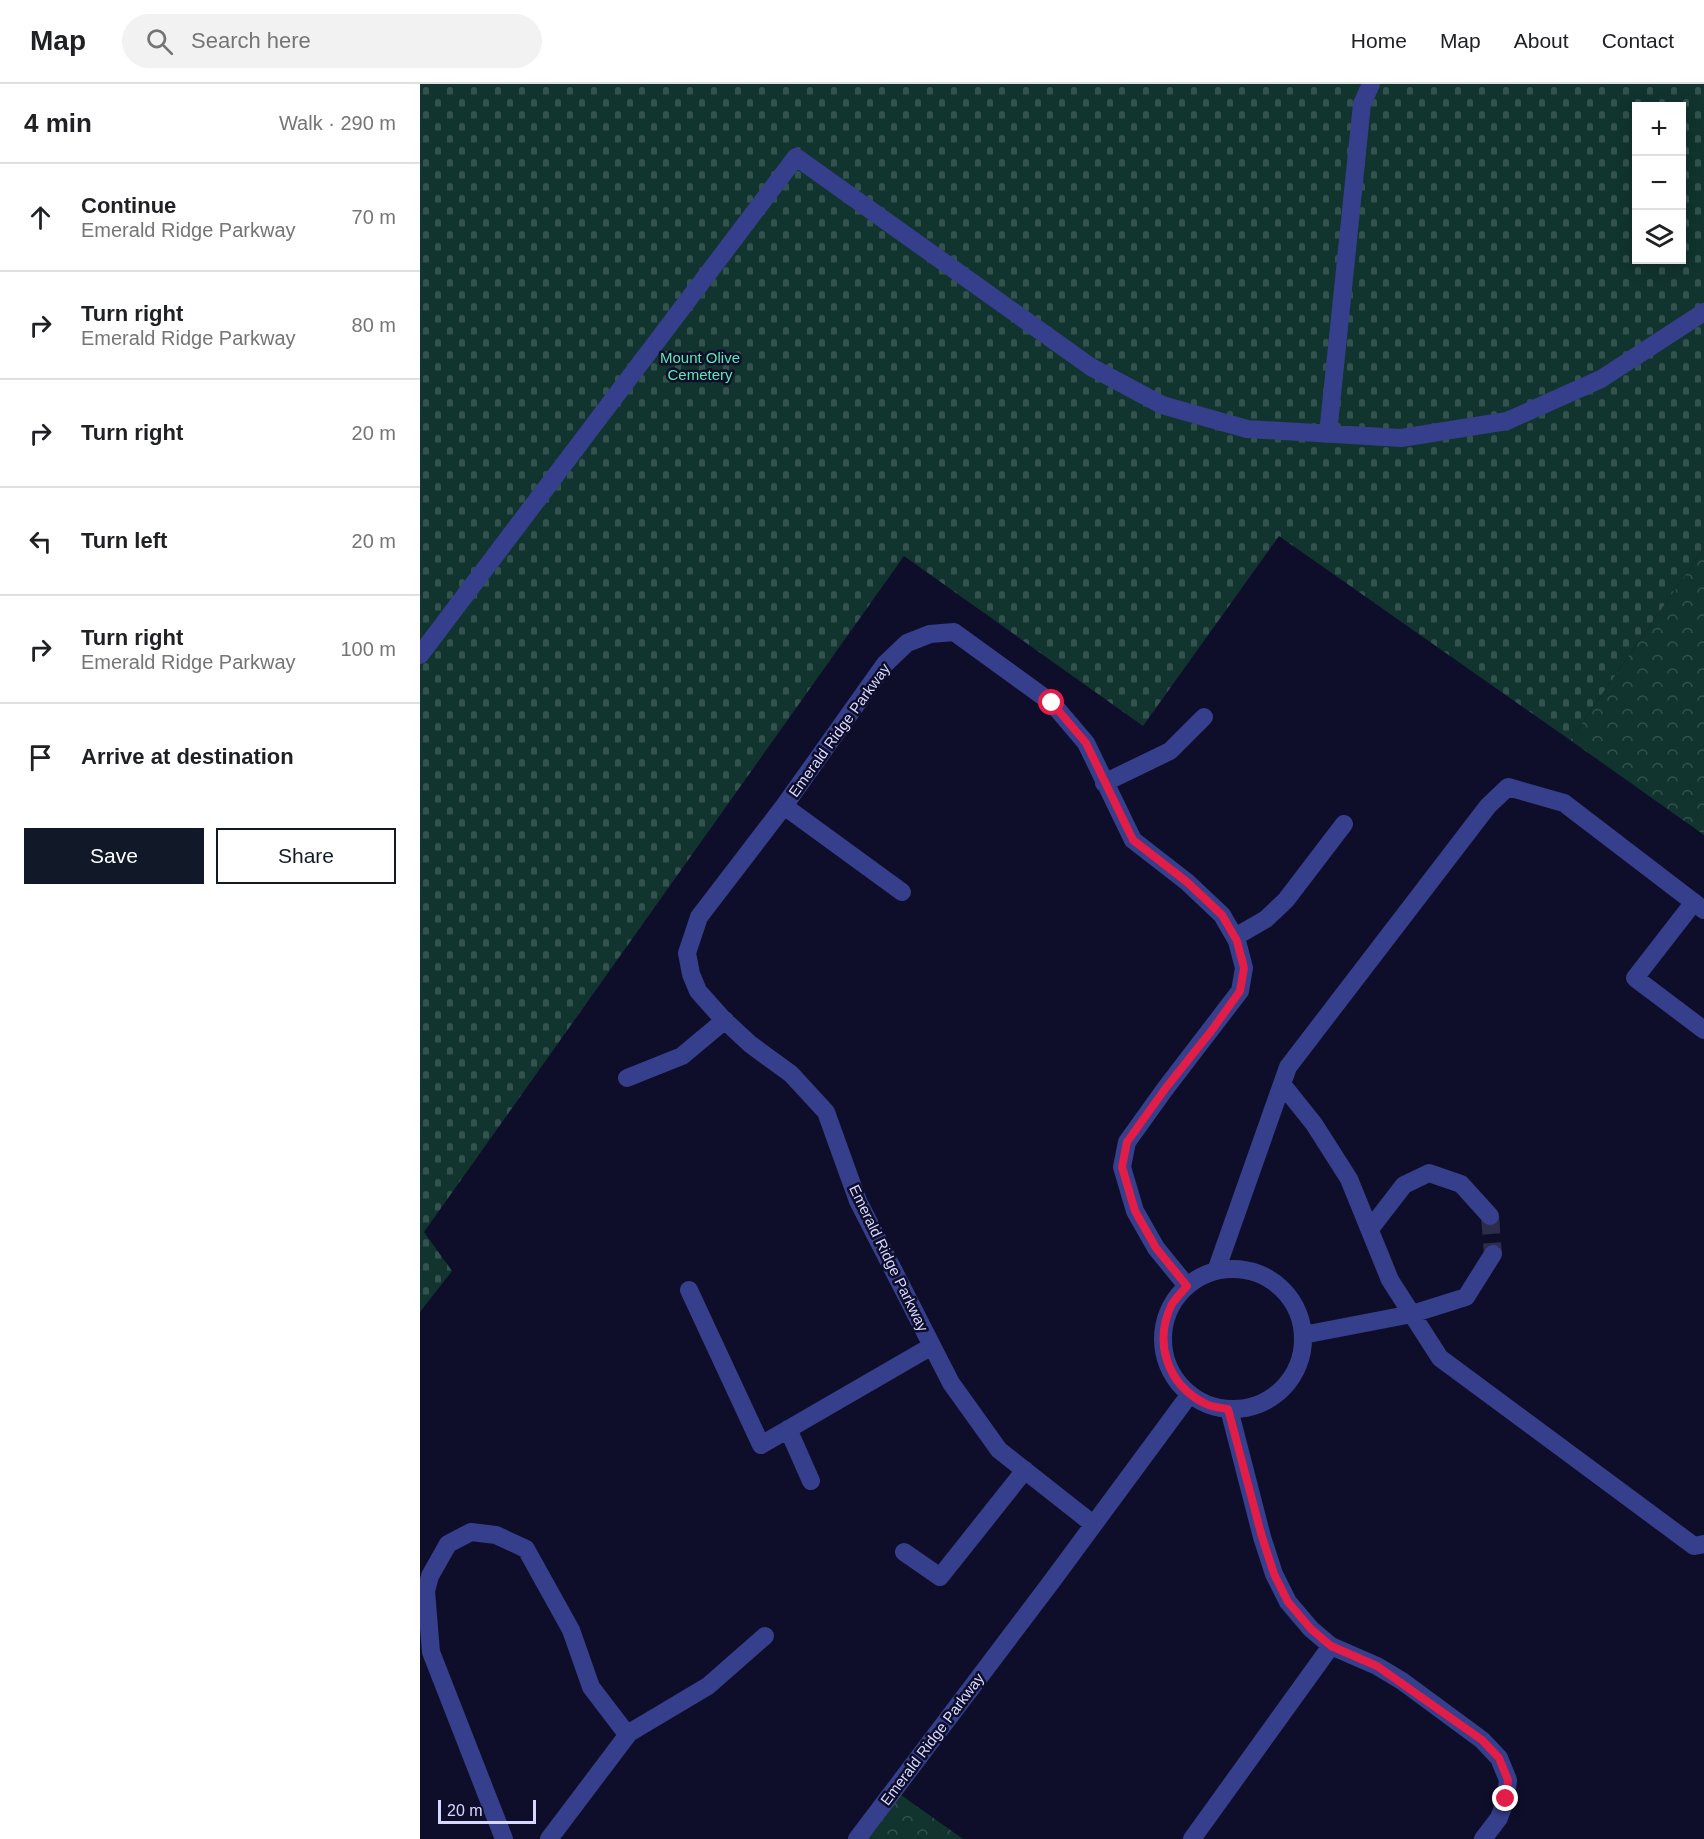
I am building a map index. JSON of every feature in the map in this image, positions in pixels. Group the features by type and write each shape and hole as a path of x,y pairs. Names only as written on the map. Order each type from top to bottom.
{"street":[{"path":"1328,434 1362,104 1371,84"},
{"path":"420,655 796,157 1091,367 1162,405 1247,429 1401,438 1507,421 1601,379 1704,312"},
{"name":"Emerald Ridge Parkway","path":"1093,1524 999,1450 951,1383 858,1201 826,1112 791,1074 750,1044 698,991 691,974 687,953 699,917 784,806 885,664 907,644 930,634 954,632 1052,703 1086,743 1133,840 1187,882 1222,915 1234,937 1244,968 1240,991 1127,1142 1122,1167 1135,1211 1156,1248 1187,1286"},
{"path":"1104,783 1170,751 1204,717"},
{"path":"1216,1271 1288,1066 1488,806 1508,787 1564,802 1699,906 1635,978 1704,1030"},
{"path":"784,806 902,892"},
{"path":"1234,937 1266,919 1286,900 1344,824"},
{"path":"627,1078 682,1056 725,1020"},
{"path":"1282,1084 1314,1124 1350,1179 1390,1280 1440,1358 1694,1546 1704,1544"},
{"path":"1370,1229 1404,1185 1429,1173 1461,1184 1490,1216"},
{"path":"1303,1335 1412,1314 1466,1297 1493,1254"},
{"path":"1237,1269 1257,1274 1274,1283 1289,1297 1299,1316 1303,1335 1301,1355 1294,1373 1282,1389 1267,1400 1248,1408 1228,1409 1208,1405 1190,1394 1175,1379 1166,1361 1163,1341 1165,1321 1173,1302 1187,1286 1216,1271 1237,1269"},
{"path":"689,1290 761,1445 932,1346"},
{"name":"Emerald Ridge Parkway","path":"857,1839 1190,1394"},
{"path":"1228,1409 1262,1537 1274,1574 1288,1602 1311,1629 1331,1646 1377,1666 1401,1681 1482,1740 1499,1758 1508,1780 1506,1799 1499,1818 1483,1839"},
{"path":"788,1429 811,1481"},
{"path":"904,1552 940,1577 1025,1470"},
{"path":"504,1839 431,1652 426,1591 430,1576 448,1545 471,1532 496,1535 526,1549 571,1630 591,1687 623,1729 629,1733"},
{"path":"549,1839 629,1733 708,1686 765,1636"},
{"path":"1192,1839 1331,1646"}],"green space":[{"name":"Mount Olive Cemetery","path":"420,84 1704,84 1704,548 1570,740 1279,536 1143,726 904,556 424,1232 452,1271 420,1312"},
{"path":"1704,548 1704,835 1570,740"},
{"path":"894,1790 963,1839 857,1839"}],"tunnel":[{"path":"1490,1216 1493,1254"}],"route":[{"path":"1052,703 1086,743 1133,840 1187,882 1222,915 1237,941 1244,968 1240,991 1127,1142 1122,1167 1135,1211 1156,1248 1187,1286 1173,1302 1165,1321 1163,1341 1166,1361 1175,1379 1190,1394 1208,1405 1228,1409 1262,1537 1274,1574 1288,1602 1311,1629 1331,1646 1377,1666 1482,1740 1499,1758 1508,1780 1506,1799"}]}
